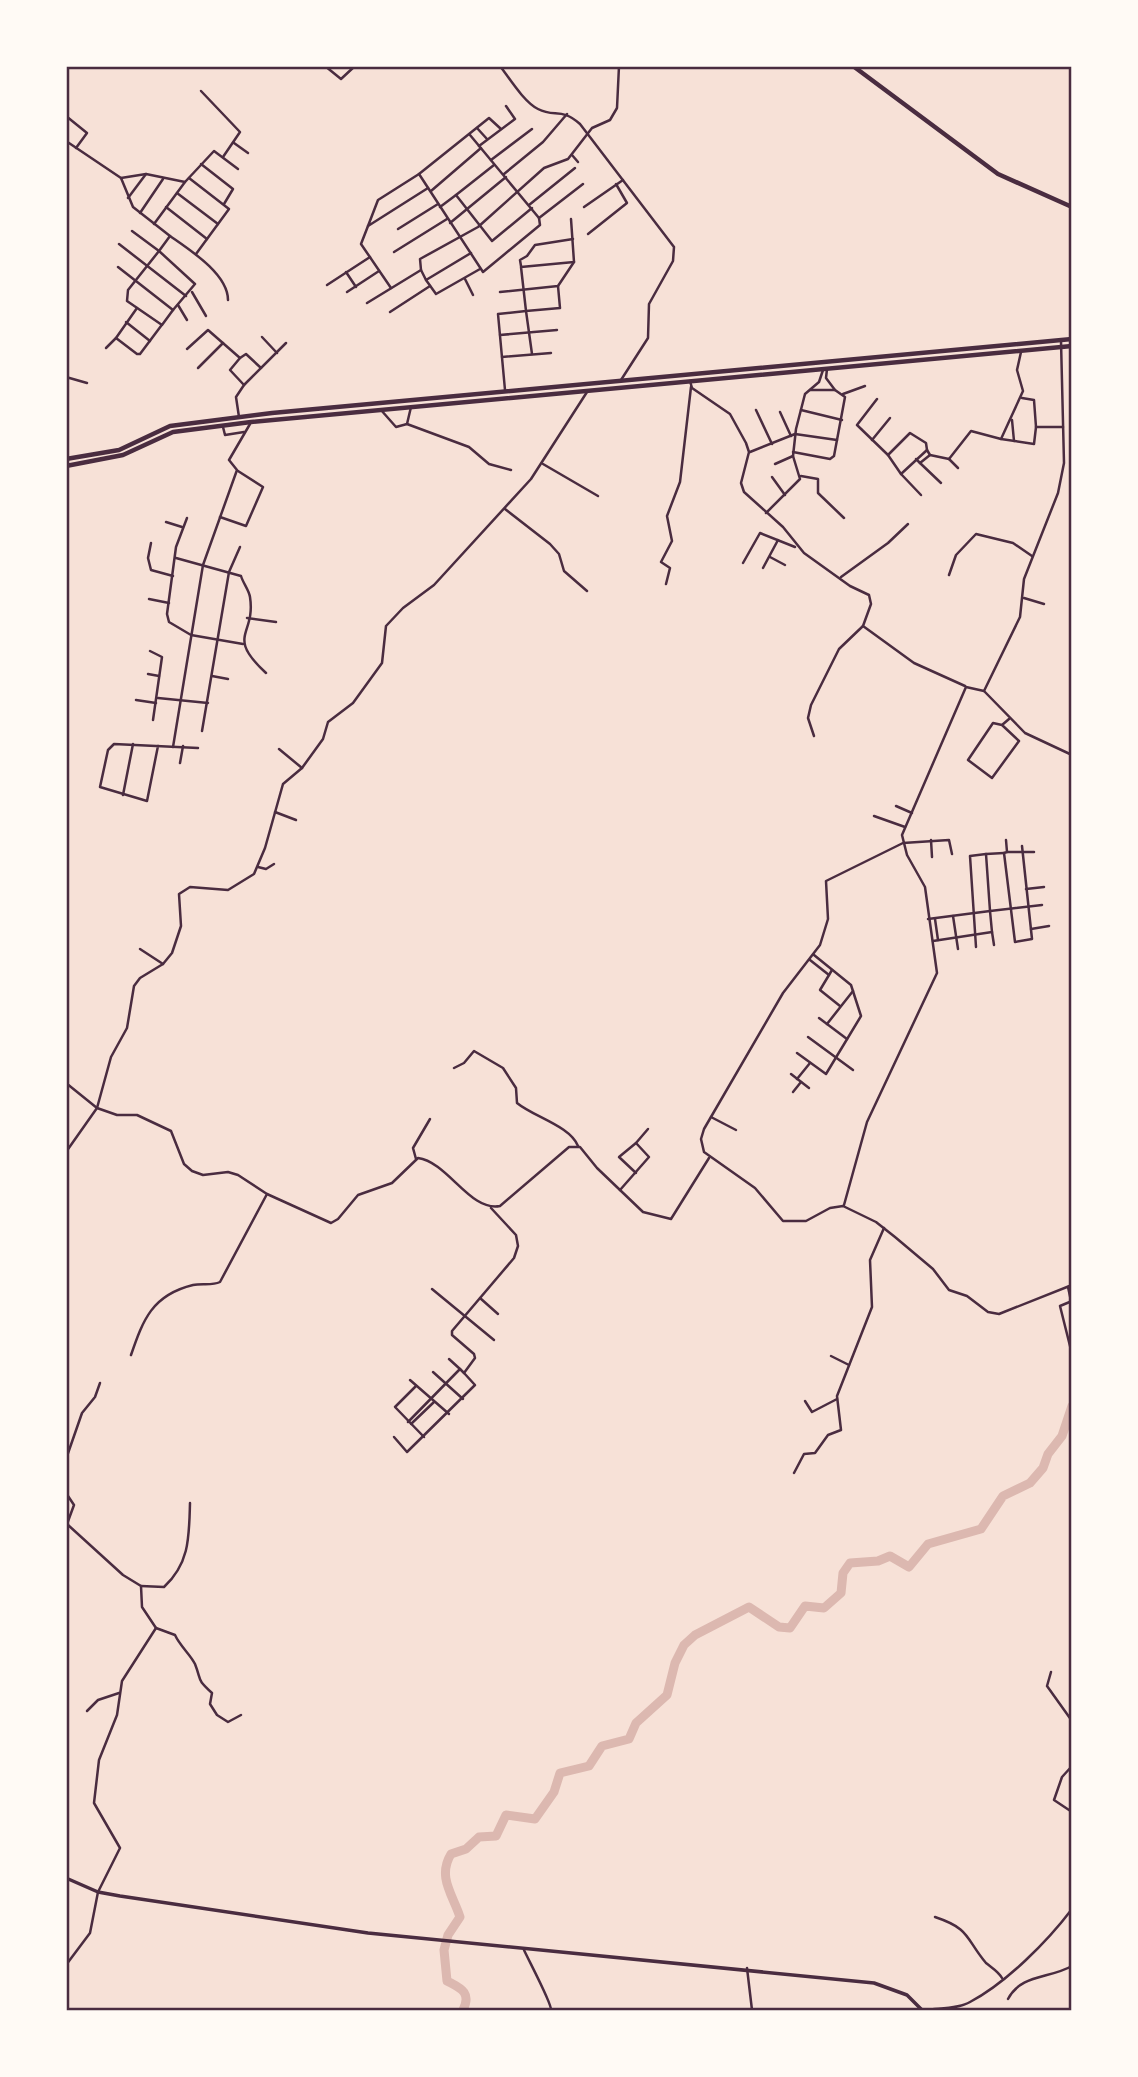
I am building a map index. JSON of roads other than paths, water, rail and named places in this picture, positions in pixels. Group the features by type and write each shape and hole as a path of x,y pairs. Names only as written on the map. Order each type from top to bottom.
{"main road":[{"path":"853,66 999,174 1072,207"},
{"path":"66,459 119,450 170,426 239,417 251,419 378,410 690,384 1072,339"},
{"path":"66,466 123,456 173,432 223,426 251,419 374,404 620,381 1072,346"},
{"path":"646,379 646,386"},
{"path":"530,389 530,396"},
{"path":"374,404 378,410"}],"street":[{"path":"325,66 341,79 355,66"},
{"path":"500,66 534,106 567,114 588,133 671,243 674,253 649,304 648,338 620,381"},
{"path":"480,269 436,294 421,270 419,259 478,226 544,168 572,155 588,133 610,120 614,115 619,66"},
{"path":"201,91 240,132 223,157"},
{"path":"368,226 429,190 515,118 506,106"},
{"path":"394,252 467,210 543,142 567,114"},
{"path":"66,117 87,132 76,148"},
{"path":"390,288 361,242 377,201 419,174 491,118 501,130"},
{"path":"477,128 487,139"},
{"path":"491,160 532,129"},
{"path":"419,174 461,235 480,269 485,271 540,225 539,218 530,206 470,135"},
{"path":"66,141 121,178 128,198 139,213 196,254 223,285 228,300"},
{"path":"234,144 248,153"},
{"path":"154,224 185,182 212,152 238,169"},
{"path":"572,155 578,162"},
{"path":"201,164 233,189 224,204"},
{"path":"398,229 456,195 494,164"},
{"path":"456,195 478,226 494,241 575,168"},
{"path":"121,178 146,174 185,182"},
{"path":"128,198 146,174"},
{"path":"189,178 229,209 196,254"},
{"path":"139,213 163,179"},
{"path":"584,207 623,180"},
{"path":"539,218 583,184"},
{"path":"588,234 627,203 616,184"},
{"path":"177,193 218,224"},
{"path":"166,207 207,239"},
{"path":"505,391 498,314 559,308 558,286 574,262 571,219"},
{"path":"116,338 138,354 191,290 195,281 132,231"},
{"path":"162,325 136,308 126,297 170,236"},
{"path":"532,354 520,260 527,256 535,245 573,239"},
{"path":"119,244 186,296"},
{"path":"426,280 471,253"},
{"path":"327,285 370,257"},
{"path":"521,267 574,262"},
{"path":"118,267 173,310"},
{"path":"368,303 421,270"},
{"path":"347,292 380,271"},
{"path":"346,272 356,287"},
{"path":"464,278 473,295"},
{"path":"390,312 430,286"},
{"path":"500,292 558,286"},
{"path":"191,290 206,316"},
{"path":"178,304 187,320"},
{"path":"106,348 136,308"},
{"path":"126,323 150,341"},
{"path":"187,349 206,330 240,358"},
{"path":"500,335 557,330"},
{"path":"262,337 277,353"},
{"path":"984,691 1013,633 1024,598 1024,579 1057,500 1065,463 1061,341"},
{"path":"198,368 223,343"},
{"path":"239,417 236,397 244,385 286,343"},
{"path":"502,357 551,352"},
{"path":"1001,439 1022,398 1023,385 1017,370 1021,352"},
{"path":"244,385 230,371 240,358 248,354 261,369"},
{"path":"801,476 793,454 794,433 807,390 819,382 825,369"},
{"path":"775,464 793,454 831,459 846,401 843,394 835,390 826,378 825,369"},
{"path":"66,377 87,383"},
{"path":"690,384 730,414 749,452 741,486 783,527 798,549"},
{"path":"666,584 670,568 661,562 672,539 667,516 680,482 690,384"},
{"path":"843,394 865,386"},
{"path":"807,390 835,390"},
{"path":"66,1152 97,1108 111,1057 127,1028 134,986 140,978 163,964 172,953 181,926 179,894 190,887 231,890 252,876 258,867 283,784 303,768 323,739 328,722 353,703 382,663 386,626 424,592 505,509 543,463 587,391"},
{"path":"877,398 857,424 888,455 921,495"},
{"path":"949,459 971,431 1001,439 1035,443 1037,427 1034,400 1022,398"},
{"path":"407,424 411,407"},
{"path":"378,410 396,426 407,424 469,447 489,464 511,470"},
{"path":"801,410 842,420"},
{"path":"757,411 772,444"},
{"path":"780,412 788,429 794,433 837,440"},
{"path":"872,440 890,418"},
{"path":"220,517 246,526 263,487 237,470 229,460 251,419"},
{"path":"1012,419 1014,441"},
{"path":"223,426 225,435 244,432"},
{"path":"1037,427 1063,427"},
{"path":"788,429 794,433"},
{"path":"888,455 911,432 926,443 930,455 949,459 958,468"},
{"path":"749,452 794,433"},
{"path":"901,474 927,450"},
{"path":"920,463 930,455"},
{"path":"916,459 942,483"},
{"path":"543,463 598,496"},
{"path":"173,747 203,565 237,470"},
{"path":"766,513 801,476"},
{"path":"801,476 818,479 818,493 844,518"},
{"path":"772,477 785,495"},
{"path":"505,509 550,544 559,554 564,571 587,591"},
{"path":"187,518 182,527 176,558 169,622 191,635 243,644"},
{"path":"166,523 182,527"},
{"path":"841,577 888,543 908,524"},
{"path":"743,563 760,533 798,549 841,577 850,586 869,595 871,604 863,626 839,649 811,705 808,718 814,737"},
{"path":"948,575 954,557 976,534 1013,542 1033,556"},
{"path":"763,568 778,540"},
{"path":"151,543 148,558 150,570 173,576"},
{"path":"202,731 229,572 240,547"},
{"path":"769,556 785,565"},
{"path":"176,558 240,576 249,595 243,644 246,654 266,673"},
{"path":"1024,598 1044,604"},
{"path":"149,600 169,603"},
{"path":"247,618 276,622"},
{"path":"863,626 914,663 966,687 984,691 1028,734 1072,755"},
{"path":"149,651 162,657 153,720"},
{"path":"148,674 159,676"},
{"path":"212,676 228,679"},
{"path":"936,940 928,919 924,884 903,843 905,827 966,687"},
{"path":"158,698 208,703"},
{"path":"136,700 156,703"},
{"path":"1002,725 1009,718"},
{"path":"993,723 1002,725 1018,741 992,778 968,760 993,723"},
{"path":"158,746 148,800 103,789 99,782 109,747 117,743 198,748"},
{"path":"123,795 134,744"},
{"path":"180,763 183,746"},
{"path":"279,749 303,768"},
{"path":"896,806 912,813"},
{"path":"275,812 296,820"},
{"path":"874,816 905,827"},
{"path":"931,840 932,857"},
{"path":"1006,840 1014,942 1031,941 1022,846"},
{"path":"952,854 950,841 903,843 826,881 828,919 814,955 783,993 711,1117 701,1139 704,1152 755,1188 776,1216 785,1222 806,1221 830,1208 844,1206 884,1228 933,1269 947,1289 969,1297 990,1313 1008,1311 1070,1286 1071,1301 1060,1306 1072,1354"},
{"path":"976,947 969,858 986,854 1034,852"},
{"path":"986,854 994,945"},
{"path":"258,867 266,869 274,864"},
{"path":"1026,889 1044,887"},
{"path":"928,919 1042,905"},
{"path":"953,916 958,949"},
{"path":"844,1206 867,1122 936,976 935,918"},
{"path":"1031,929 1049,926"},
{"path":"936,940 992,932"},
{"path":"139,949 163,964"},
{"path":"797,1053 826,1074 861,1016 854,990 814,955"},
{"path":"810,960 829,975"},
{"path":"833,970 820,990 840,1006"},
{"path":"827,1024 854,990"},
{"path":"819,1018 847,1039"},
{"path":"808,1037 853,1070"},
{"path":"454,1068 464,1063 474,1051 500,1064 516,1086 517,1103 572,1136 643,1212 671,1219 709,1158"},
{"path":"797,1079 810,1063"},
{"path":"791,1074 808,1087"},
{"path":"793,1092 801,1082"},
{"path":"66,1083 97,1108 117,1115 137,1115 167,1128 173,1133 184,1164 192,1171 203,1175 228,1172 238,1175 267,1194 331,1223 338,1219 358,1195 391,1183 416,1159"},
{"path":"711,1117 736,1130"},
{"path":"416,1159 413,1148 430,1119"},
{"path":"636,1173 619,1157 648,1129"},
{"path":"620,1190 649,1156 636,1143"},
{"path":"491,1208 503,1204 569,1147 579,1146"},
{"path":"416,1159 436,1164 460,1188 491,1208 516,1235 518,1246 514,1258 452,1334 475,1356 464,1373"},
{"path":"131,1355 142,1321 153,1308 181,1289 220,1282 267,1194"},
{"path":"794,1473 804,1454 815,1453 828,1435 840,1431 837,1399 872,1307 870,1260 884,1228"},
{"path":"432,1289 494,1340"},
{"path":"480,1298 498,1314"},
{"path":"831,1356 849,1365"},
{"path":"394,1437 407,1452 449,1414 475,1384 449,1359"},
{"path":"410,1423 460,1369"},
{"path":"433,1372 463,1399"},
{"path":"410,1380 449,1414"},
{"path":"66,1459 86,1407 100,1383"},
{"path":"416,1386 395,1406 424,1437"},
{"path":"805,1401 812,1412 837,1399"},
{"path":"66,1493 74,1505 69,1527 141,1586 166,1586 180,1568 189,1549 190,1503"},
{"path":"141,1586 142,1607 156,1628 175,1635 181,1648 194,1663 199,1682 212,1693 210,1704 217,1715 230,1722 241,1715"},
{"path":"66,1965 90,1933 98,1892 120,1848 94,1798 100,1755 117,1716 122,1681 156,1628"},
{"path":"1051,1672 1047,1686 1072,1721"},
{"path":"87,1710 98,1700 119,1693"},
{"path":"1072,1766 1062,1777 1054,1801 1072,1812"},
{"path":"66,1878 98,1892 313,1925 524,1950 747,1969 882,1985 907,1995 924,2011 969,2003 1042,1947 1072,1909"},
{"path":"935,1917 957,1925 973,1940 987,1964 1002,1978"},
{"path":"524,1950 536,1980 552,2003 551,2011"},
{"path":"1008,1999 1013,1990 1030,1979 1047,1977 1072,1966"},
{"path":"747,1969 752,2011"}],"waterway":[{"path":"463,2010 466,1999 463,1991 447,1981 444,1950 448,1935 460,1917 446,1878 447,1862 451,1854 466,1849 479,1837 496,1836 506,1815 535,1819 554,1792 560,1773 589,1766 602,1746 629,1739 636,1723 667,1695 675,1663 684,1645 695,1635 749,1607 779,1627 790,1628 805,1606 824,1608 841,1593 843,1573 850,1563 878,1561 890,1556 909,1567 928,1544 981,1529 1003,1496 1030,1483 1043,1468 1048,1454 1062,1436 1072,1406"}]}
